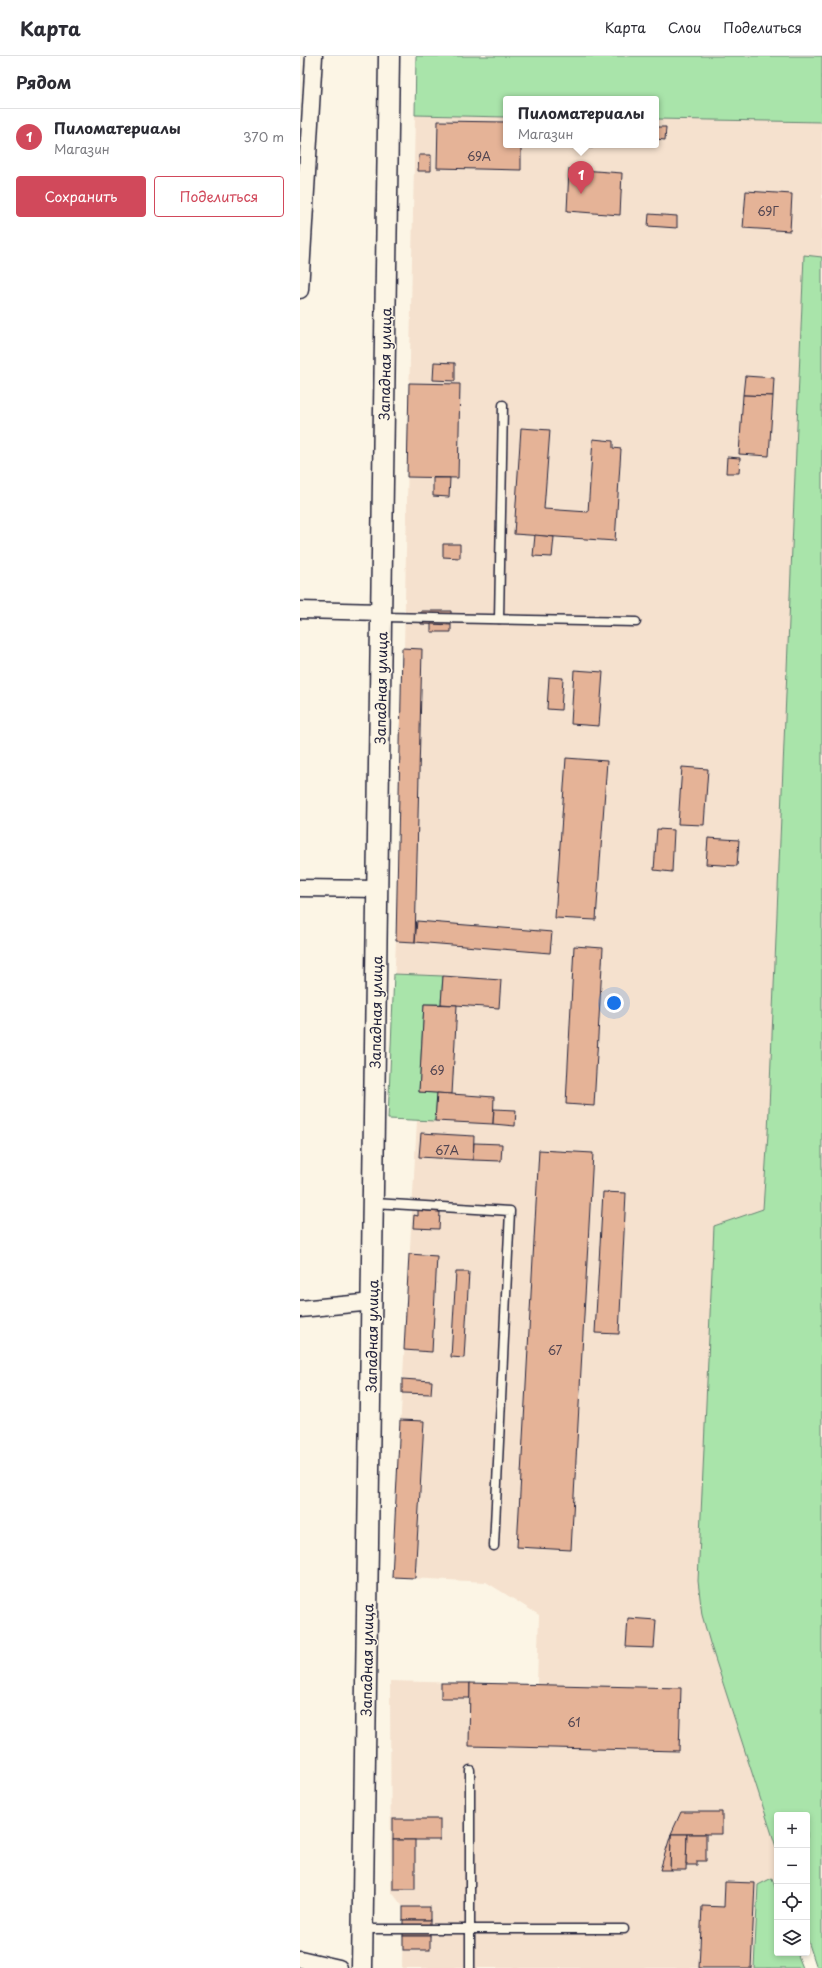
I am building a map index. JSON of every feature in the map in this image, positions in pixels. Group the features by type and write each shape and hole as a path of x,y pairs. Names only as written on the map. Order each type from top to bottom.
{"street":[{"path":"300,290 314,56"},
{"name":"Западная улица","path":"362,1968 373,1302 389,56"},
{"path":"300,610 382,614"},
{"path":"300,888 378,889"},
{"path":"300,1309 373,1302"},
{"path":"300,1959 339,1968"}],"lane":[{"path":"499,619 503,405"},
{"path":"382,614 499,619 636,622"},
{"path":"374,1203 510,1211 494,1546"},
{"path":"470,1770 470,1968"},
{"path":"362,1929 624,1929"}],"shaded area":[{"path":"415,115 503,117 503,148 659,148 659,119 822,122 822,257 804,256 768,1133 763,1209 714,1226 710,1643 774,1841 774,1878 758,1885 754,1968 402,1968 403,1907 391,1891 390,1681 537,1685 539,1615 486,1582 392,1577 417,1120 388,1119 396,941 404,648"}],"green space":[{"path":"416,56 822,56 822,122 659,119 659,96 503,96 503,117 415,115"},
{"path":"804,255 822,257 822,1968 817,1968 810,1947 810,1812 774,1812 774,1841 710,1643 702,1615 698,1581 714,1226 763,1209 768,1133"},
{"path":"394,974 443,976 441,1004 424,1004 419,1092 437,1093 435,1121 388,1119"},
{"path":"772,1878 774,1884 774,1956 798,1956 803,1968 754,1968 758,1885"}],"building":[{"path":"438,121 503,122 503,148 521,148 521,170 437,168"},
{"path":"659,127 666,127 665,140 659,139"},
{"path":"419,155 431,155 431,171 418,171"},
{"path":"569,169 622,173 620,215 567,211"},
{"path":"746,191 792,194 790,231 743,228"},
{"path":"649,214 677,216 677,228 648,226"},
{"path":"434,362 455,363 455,381 433,380"},
{"path":"745,376 774,378 773,396 743,395"},
{"path":"409,383 460,384 458,478 407,477"},
{"path":"743,395 773,396 769,456 739,454"},
{"path":"521,428 550,430 544,509 588,512 593,439 613,441 613,448 621,449 615,541 514,534"},
{"path":"727,457 740,458 739,473 726,473"},
{"path":"433,478 450,478 449,497 433,496"},
{"path":"535,535 554,537 552,557 533,556"},
{"path":"443,544 460,544 460,558 443,557"},
{"path":"421,611 451,611 451,625 421,624"},
{"path":"431,624 451,625 451,632 431,632"},
{"path":"402,648 422,649 415,942 396,941"},
{"path":"574,670 603,672 599,726 571,724"},
{"path":"549,677 563,678 561,710 547,709"},
{"path":"566,758 607,761 596,920 555,918"},
{"path":"682,767 708,769 704,825 678,824"},
{"path":"657,829 674,830 672,872 654,870"},
{"path":"708,838 739,840 737,866 706,864"},
{"path":"417,921 552,932 550,953 415,942"},
{"path":"574,946 603,948 594,1106 566,1104"},
{"path":"443,976 501,980 499,1008 441,1004"},
{"path":"424,1004 457,1005 452,1094 419,1092"},
{"path":"437,1093 494,1097 493,1124 435,1121"},
{"path":"494,1109 516,1110 515,1126 493,1124"},
{"path":"421,1133 474,1136 473,1160 419,1157"},
{"path":"474,1143 502,1144 501,1161 473,1160"},
{"path":"539,1150 593,1153 571,1550 517,1547"},
{"path":"603,1192 626,1193 619,1334 595,1333"},
{"path":"418,1210 440,1212 439,1229 413,1228 414,1215 418,1216"},
{"path":"409,1254 437,1256 432,1352 404,1350"},
{"path":"456,1272 469,1272 464,1358 451,1357"},
{"path":"402,1379 432,1381 431,1394 402,1393"},
{"path":"400,1420 424,1421 415,1578 392,1577"},
{"path":"628,1618 656,1620 654,1648 626,1647"},
{"path":"441,1683 470,1683 470,1698 441,1698"},
{"path":"470,1683 681,1688 679,1751 469,1746"},
{"path":"681,1812 722,1812 722,1834 671,1834"},
{"path":"393,1819 440,1819 440,1840 393,1840"},
{"path":"671,1834 687,1834 686,1870 670,1870"},
{"path":"671,1834 670,1870 660,1870"},
{"path":"687,1834 706,1834 706,1861 697,1861 697,1865 686,1865"},
{"path":"393,1840 415,1840 415,1889 393,1889"},
{"path":"725,1882 755,1883 751,1968 699,1968 702,1906 724,1907"},
{"path":"403,1907 430,1907 430,1920 403,1920"},
{"path":"403,1920 430,1920 430,1936 403,1936"},
{"path":"403,1936 430,1936 430,1950 403,1950"}],"place":[{"name":"Пиломатериалы","path":"581,194"}]}
